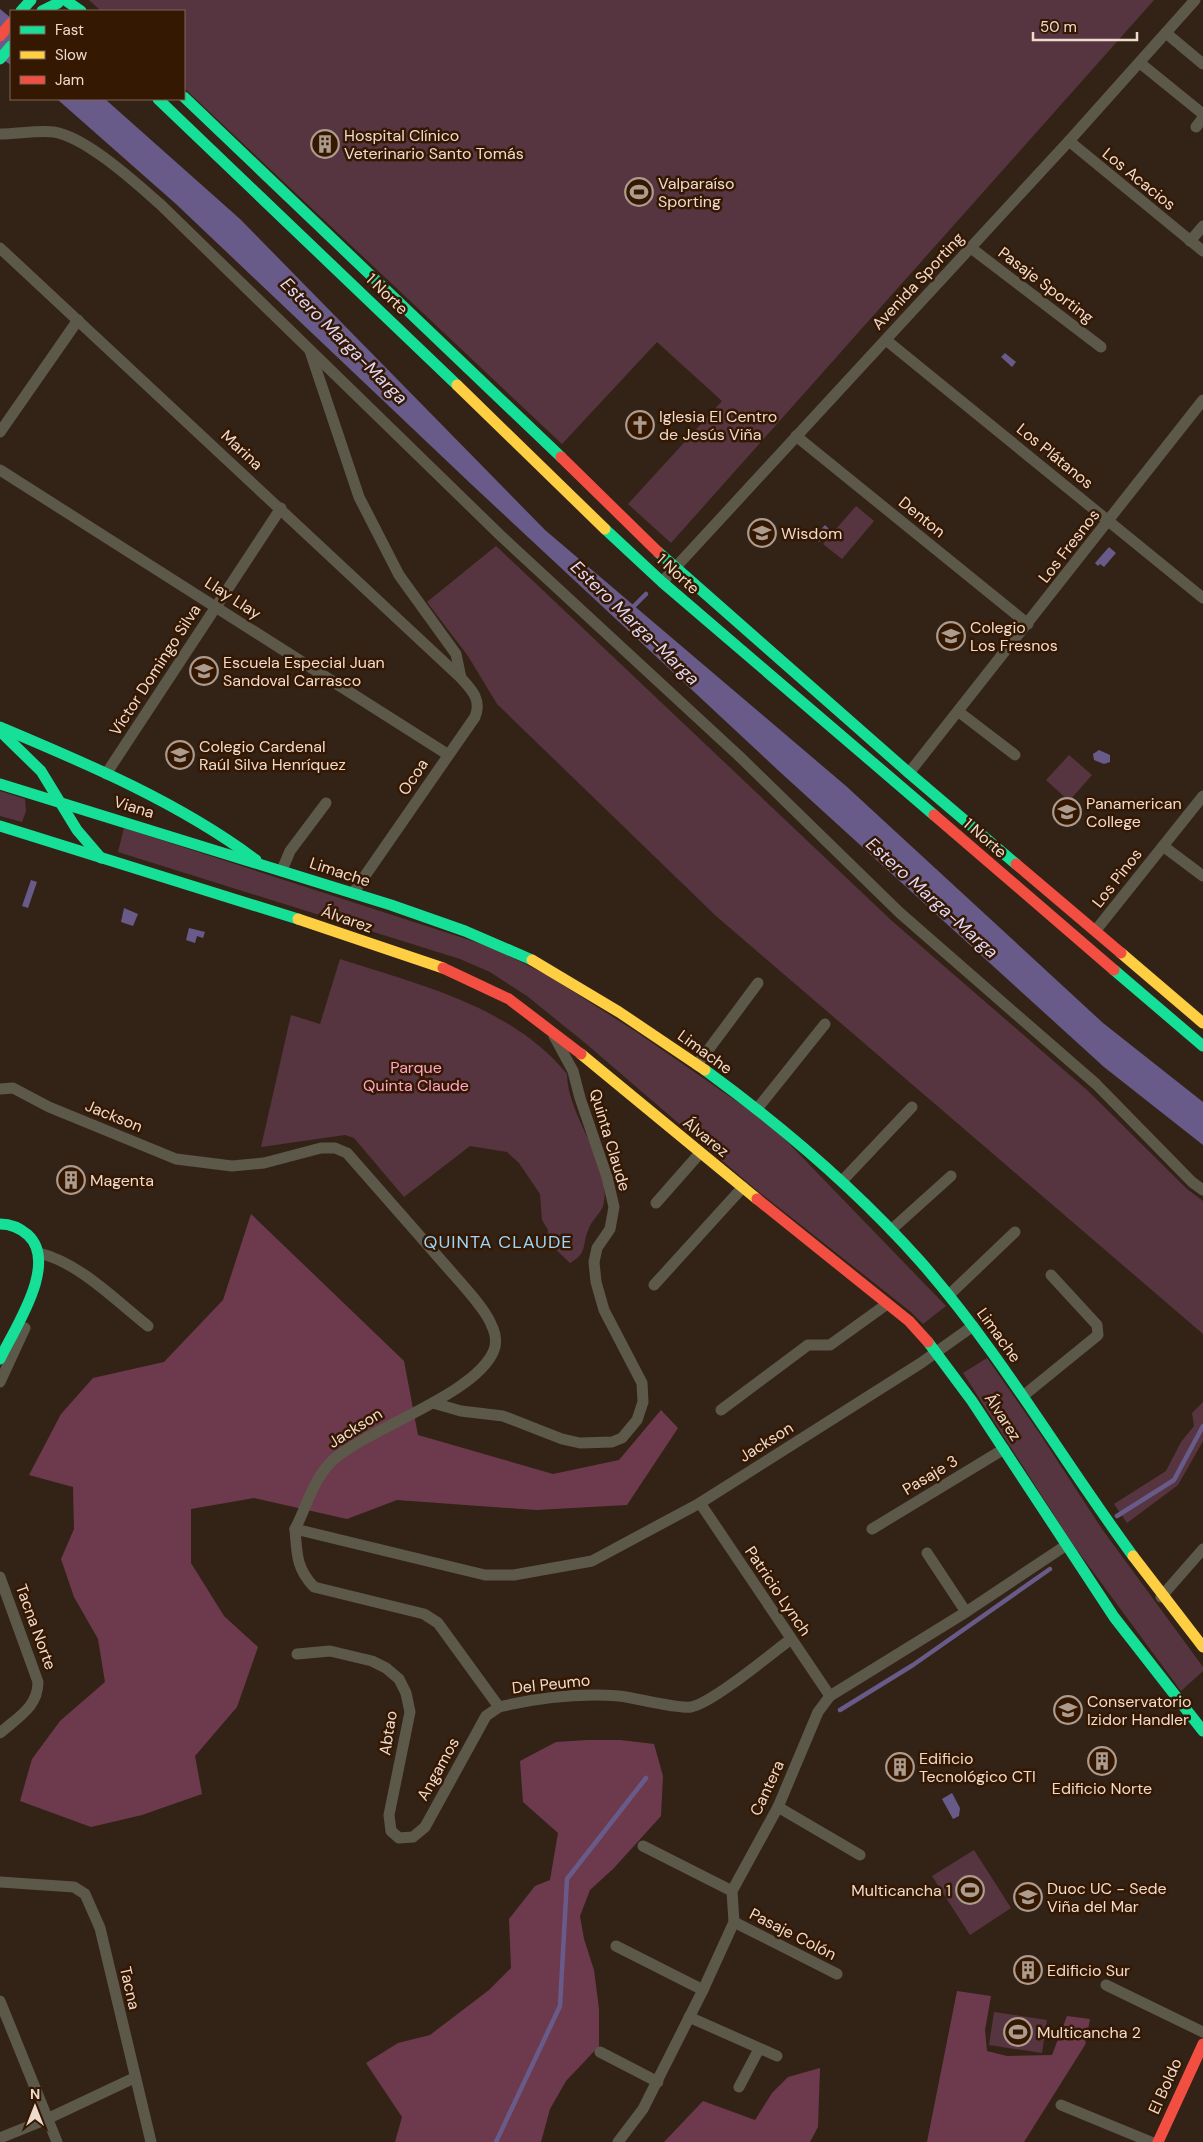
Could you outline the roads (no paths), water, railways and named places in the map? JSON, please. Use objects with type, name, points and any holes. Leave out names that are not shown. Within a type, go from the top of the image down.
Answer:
[{"type":"main road","points":[[79,0],[90,10]]},
{"type":"main road","points":[[45,10],[61,4],[78,10]]},
{"type":"main road","points":[[0,36],[10,24]]},
{"type":"main road","points":[[0,59],[10,47]]},
{"type":"main road","name":"1 Norte","points":[[185,98],[423,323],[676,568],[909,773],[1096,930],[1203,1023]]},
{"type":"main road","name":"1 Norte","points":[[159,100],[398,327],[573,499],[662,582],[1203,1046]]},
{"type":"main road","name":"Limache","points":[[0,727],[60,752],[191,817],[236,843],[259,863],[450,926],[556,972],[697,1065],[757,1109],[842,1181],[891,1230],[949,1295],[1023,1396],[1161,1597],[1203,1647]]},
{"type":"main road","points":[[0,731],[41,770],[59,802],[82,836],[101,858]]},
{"type":"main road","points":[[41,770],[50,758],[60,752]]},
{"type":"main road","name":"Viana","points":[[0,784],[259,863]]},
{"type":"main road","name":"Álvarez","points":[[0,826],[299,919],[442,967],[509,998],[909,1321],[938,1352],[972,1398],[1066,1546],[1140,1653],[1202,1729]]},
{"type":"main road","points":[[0,1224],[18,1228],[29,1236],[39,1253],[40,1266],[34,1285],[0,1359]]},
{"type":"main road","name":"El Boldo","points":[[1158,2142],[1203,2044]]},
{"type":"street","name":"Avenida Sporting","points":[[662,582],[1069,141],[1195,0]]},
{"type":"street","points":[[1166,33],[1203,64]]},
{"type":"street","points":[[1140,63],[1203,114]]},
{"type":"street","points":[[0,134],[54,132],[74,139],[124,172],[160,204],[212,257],[500,535],[739,756],[900,913],[1096,1084],[1192,1182],[1203,1190]]},
{"type":"street","name":"Los Acacios","points":[[1069,141],[1203,251]]},
{"type":"street","points":[[1190,241],[1203,226]]},
{"type":"street","name":"Marina","points":[[0,248],[281,508],[461,678]]},
{"type":"street","name":"Pasaje Sporting","points":[[971,248],[1101,347]]},
{"type":"street","points":[[0,432],[78,320]]},
{"type":"street","name":"Los Plátanos","points":[[886,340],[1203,598]]},
{"type":"street","points":[[309,349],[359,497],[399,575],[456,654],[461,678]]},
{"type":"street","name":"Los Fresnos","points":[[909,773],[1109,522],[1203,400]]},
{"type":"street","name":"Denton","points":[[796,436],[1028,624]]},
{"type":"street","name":"Llay Llay","points":[[0,470],[447,754]]},
{"type":"street","name":"Víctor Domingo Silva","points":[[106,774],[281,508]]},
{"type":"street","name":"Ocoa","points":[[353,893],[447,754],[470,725],[478,710],[476,696],[461,678]]},
{"type":"street","points":[[959,712],[1014,756]]},
{"type":"street","name":"Los Pinos","points":[[1096,930],[1203,796]]},
{"type":"street","points":[[282,870],[290,851],[326,803]]},
{"type":"street","name":"Los Pinos","points":[[1163,846],[1203,876]]},
{"type":"street","points":[[697,1065],[758,983]]},
{"type":"street","points":[[757,1109],[825,1024]]},
{"type":"street","name":"Quinta Claude","points":[[433,1403],[461,1412],[503,1416],[532,1425],[562,1439],[580,1443],[600,1444],[622,1438],[637,1420],[643,1402],[642,1383],[604,1310],[596,1282],[594,1262],[596,1248],[610,1229],[614,1207],[607,1177],[573,1072],[550,1030]]},
{"type":"street","name":"Jackson","points":[[0,1089],[13,1088],[49,1106],[176,1159],[232,1166],[264,1163],[321,1148],[335,1148],[347,1153],[459,1282],[491,1322],[495,1337],[494,1348],[488,1361],[474,1376],[433,1403],[385,1427],[333,1461],[309,1493],[295,1529],[485,1575],[514,1575],[592,1561],[700,1503],[938,1352],[973,1326]]},
{"type":"street","points":[[842,1181],[912,1107]]},
{"type":"street","points":[[656,1204],[700,1153]]},
{"type":"street","points":[[891,1230],[951,1176]]},
{"type":"street","points":[[654,1285],[742,1187]]},
{"type":"street","points":[[949,1295],[1015,1232]]},
{"type":"street","points":[[39,1253],[56,1257],[77,1270],[148,1326]]},
{"type":"street","points":[[1023,1396],[1098,1335],[1097,1325],[1050,1276]]},
{"type":"street","points":[[721,1410],[808,1344],[830,1344],[887,1304]]},
{"type":"street","points":[[0,1382],[25,1328]]},
{"type":"street","name":"Pasaje 3","points":[[872,1529],[1004,1449]]},
{"type":"street","name":"Patricio Lynch","points":[[700,1503],[830,1696]]},
{"type":"street","name":"Del Peumo","points":[[295,1529],[298,1560],[303,1575],[314,1587],[424,1614],[438,1623],[499,1707],[523,1701],[593,1695],[621,1696],[690,1707],[706,1701],[791,1639]]},
{"type":"street","name":"Cantera","points":[[732,1891],[778,1807],[818,1712],[830,1696],[966,1612],[1066,1546]]},
{"type":"street","points":[[1161,1597],[1203,1549]]},
{"type":"street","points":[[927,1553],[966,1612]]},
{"type":"street","name":"Tacna Norte","points":[[0,1577],[38,1682],[38,1694],[34,1703],[0,1733]]},
{"type":"street","name":"Abtao","points":[[296,1654],[330,1651],[372,1661],[386,1668],[399,1679],[406,1693],[410,1712],[390,1815],[391,1831],[399,1838]]},
{"type":"street","name":"Angamos","points":[[399,1838],[413,1837],[425,1827],[486,1716],[499,1707]]},
{"type":"street","points":[[778,1807],[860,1855]]},
{"type":"street","points":[[618,2142],[643,2109],[658,2082],[734,1922],[732,1891],[643,1846]]},
{"type":"street","name":"Tacna","points":[[0,1882],[74,1887],[85,1894],[100,1928],[134,2078],[151,2142]]},
{"type":"street","name":"Pasaje Colón","points":[[734,1922],[837,1974]]},
{"type":"street","points":[[616,1946],[703,1990]]},
{"type":"street","points":[[1106,1986],[1203,2032]]},
{"type":"street","points":[[0,2001],[57,2142]]},
{"type":"street","points":[[690,2017],[777,2056]]},
{"type":"street","points":[[739,2088],[760,2049]]},
{"type":"street","points":[[600,2052],[658,2082]]},
{"type":"street","points":[[0,2138],[47,2119],[134,2078]]},
{"type":"street","points":[[1061,2105],[1151,2142]]},
{"type":"water","points":[[0,9],[10,17],[10,64],[0,58]]},
{"type":"water","name":"Estero Marga-Marga","points":[[58,100],[106,100],[240,219],[545,530],[846,786],[1103,1023],[1203,1102],[1203,1145],[1104,1067],[780,772],[470,483],[176,204]]},
{"type":"water","points":[[1005,353],[1016,362],[1012,367],[1001,357]]},
{"type":"water","points":[[825,525],[830,530],[819,542],[814,537]]},
{"type":"water","points":[[1109,547],[1116,553],[1104,567],[1100,564],[1098,566],[1095,563]]},
{"type":"water","points":[[1099,750],[1110,755],[1110,762],[1104,764],[1094,760],[1093,754]]},
{"type":"water","points":[[31,880],[37,882],[28,908],[22,906]]},
{"type":"water","points":[[124,908],[138,914],[133,926],[121,922]]},
{"type":"water","points":[[189,928],[205,932],[203,938],[197,936],[195,943],[186,940]]},
{"type":"water","points":[[952,1793],[960,1808],[959,1816],[953,1819],[942,1799]]},
{"type":"waterway","name":"Estero Marga-Marga","points":[[631,609],[646,594]]},
{"type":"waterway","points":[[1117,1516],[1174,1480],[1203,1426]]},
{"type":"waterway","points":[[840,1710],[913,1665],[1050,1569]]},
{"type":"waterway","points":[[496,2142],[560,2006],[567,1879],[646,1778]]},
{"type":"place","name":"Hospital Clínico Veterinario Santo Tomás","points":[[325,144]]},
{"type":"place","name":"Valparaíso Sporting","points":[[639,192]]},
{"type":"place","name":"Iglesia El Centro de Jesús Viña","points":[[640,425]]},
{"type":"place","name":"Wisdom","points":[[762,533]]},
{"type":"place","name":"Colegio Los Fresnos","points":[[951,636]]},
{"type":"place","name":"Escuela Especial Juan Sandoval Carrasco","points":[[204,671]]},
{"type":"place","name":"Colegio Cardenal Raúl Silva Henríquez","points":[[180,755]]},
{"type":"place","name":"Panamerican College","points":[[1067,812]]},
{"type":"place","name":"Magenta","points":[[71,1180]]},
{"type":"place","name":"Conservatorio Izidor Handler","points":[[1068,1710]]},
{"type":"place","name":"Edificio Norte","points":[[1102,1761]]},
{"type":"place","name":"Edificio Tecnológico CTI","points":[[900,1767]]},
{"type":"place","name":"Multicancha 1","points":[[970,1890]]},
{"type":"place","name":"Duoc UC - Sede Viña del Mar","points":[[1028,1897]]},
{"type":"place","name":"Edificio Sur","points":[[1028,1970]]},
{"type":"place","name":"Multicancha 2","points":[[1018,2032]]},
{"type":"district","name":"QUINTA CLAUDE","points":[[498,1242]]},
{"type":"park label","name":"Parque Quinta Claude","points":[[416,1076]]}]
